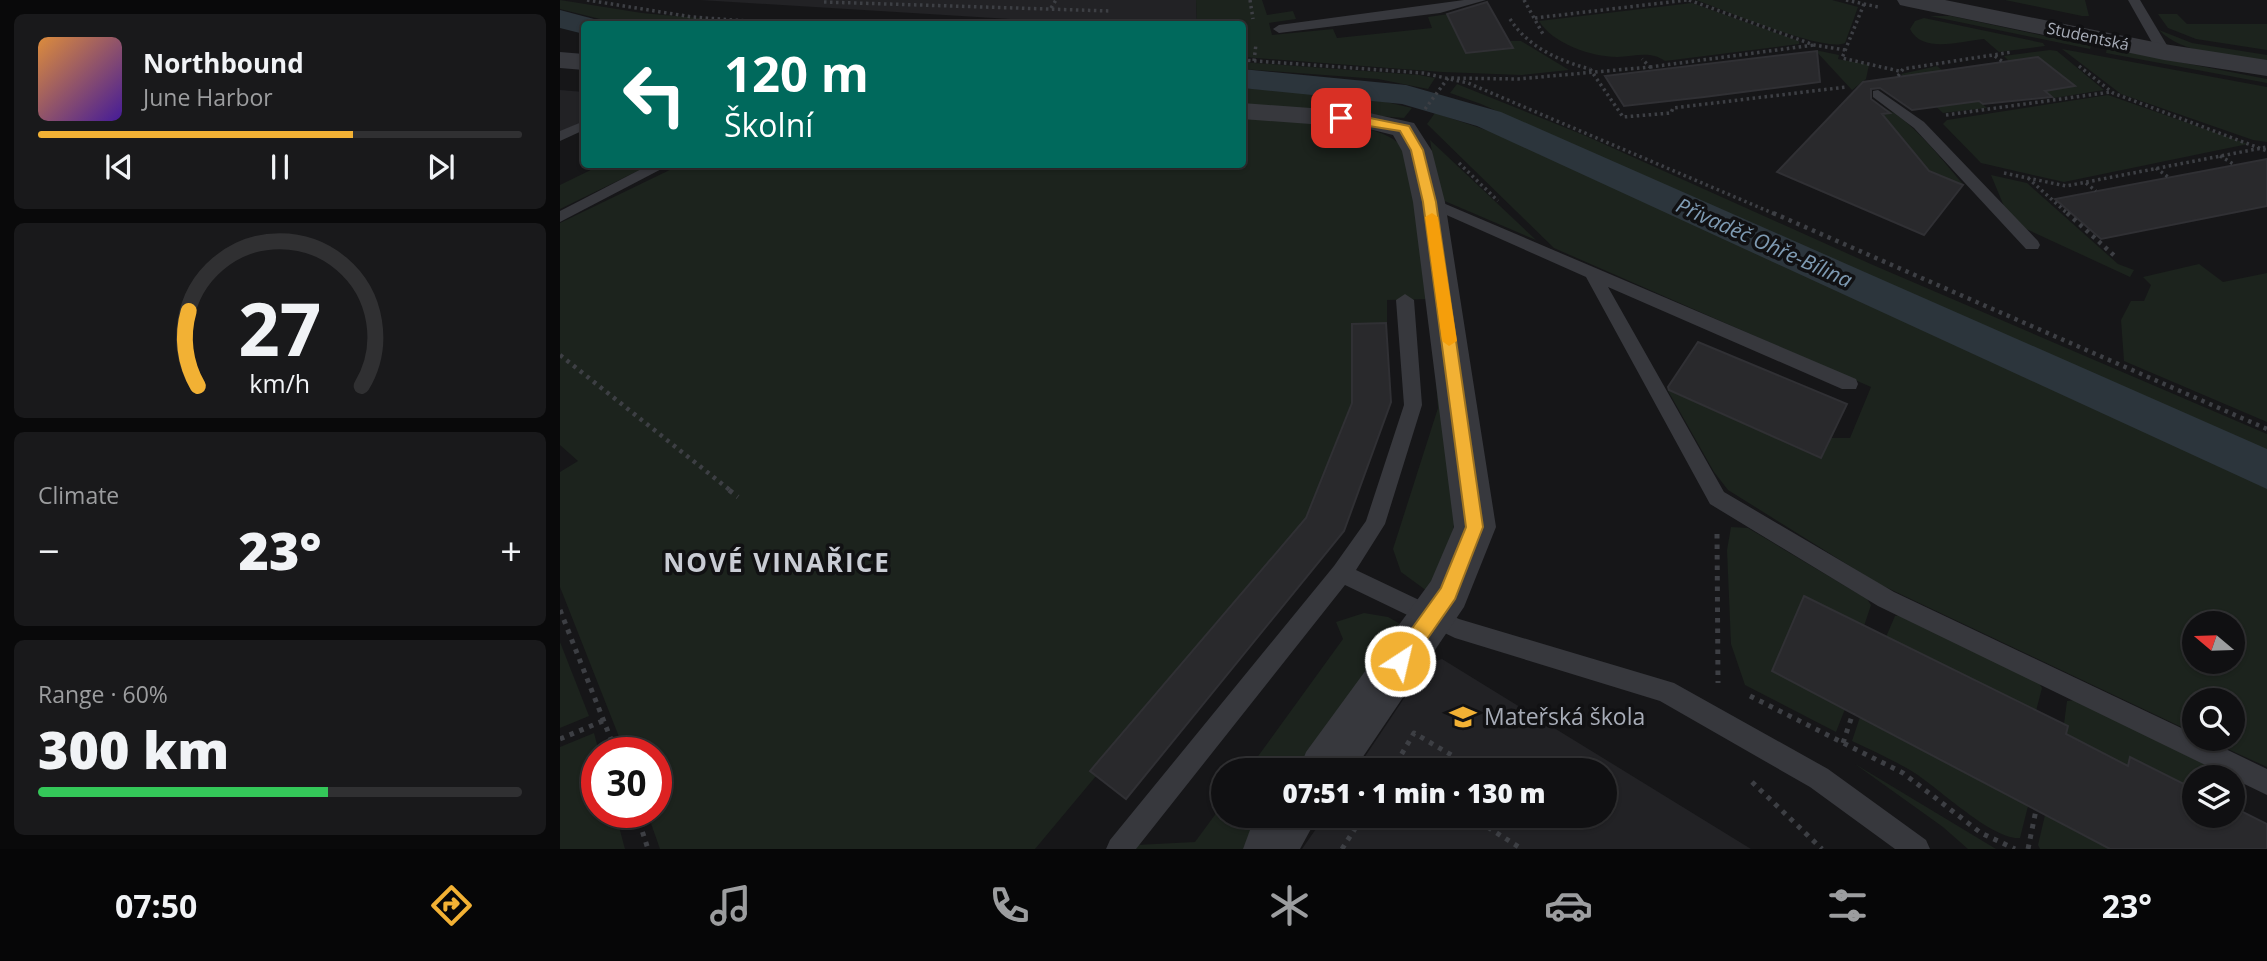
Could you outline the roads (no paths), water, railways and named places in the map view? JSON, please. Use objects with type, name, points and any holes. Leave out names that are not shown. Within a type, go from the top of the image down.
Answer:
[{"type":"street","name":"Studentská","points":[[1899,4],[2267,68]]},
{"type":"street","points":[[560,60],[581,62]]},
{"type":"street","points":[[1246,111],[1365,120],[1414,119],[1417,150],[1429,202],[1475,527],[1448,593],[1332,758]]},
{"type":"street","points":[[1269,849],[1284,828]]},
{"type":"lane","points":[[1279,29],[1440,9],[1480,0]]},
{"type":"lane","points":[[2134,0],[2164,52]]},
{"type":"lane","points":[[1878,94],[1919,125],[2032,245]]},
{"type":"lane","points":[[560,137],[581,126]]},
{"type":"lane","points":[[560,217],[656,168]]},
{"type":"lane","points":[[1429,202],[1849,384]]},
{"type":"lane","points":[[1592,273],[1717,498],[1886,599],[2267,782]]},
{"type":"lane","points":[[1119,849],[1342,573],[1375,524],[1413,405],[1405,300]]},
{"type":"lane","points":[[1342,573],[1455,628],[1666,691],[1819,778],[1917,849]]},
{"type":"waterway","name":"Přivaděč Ohře-Bílina","points":[[560,19],[581,24]]},
{"type":"waterway","name":"Přivaděč Ohře-Bílina","points":[[1246,78],[1406,95],[1489,119],[2267,470]]},
{"type":"place","name":"Mateřská škola","points":[[1463,717]]},
{"type":"district","name":"NOVÉ VINAŘICE","points":[[777,563]]}]
